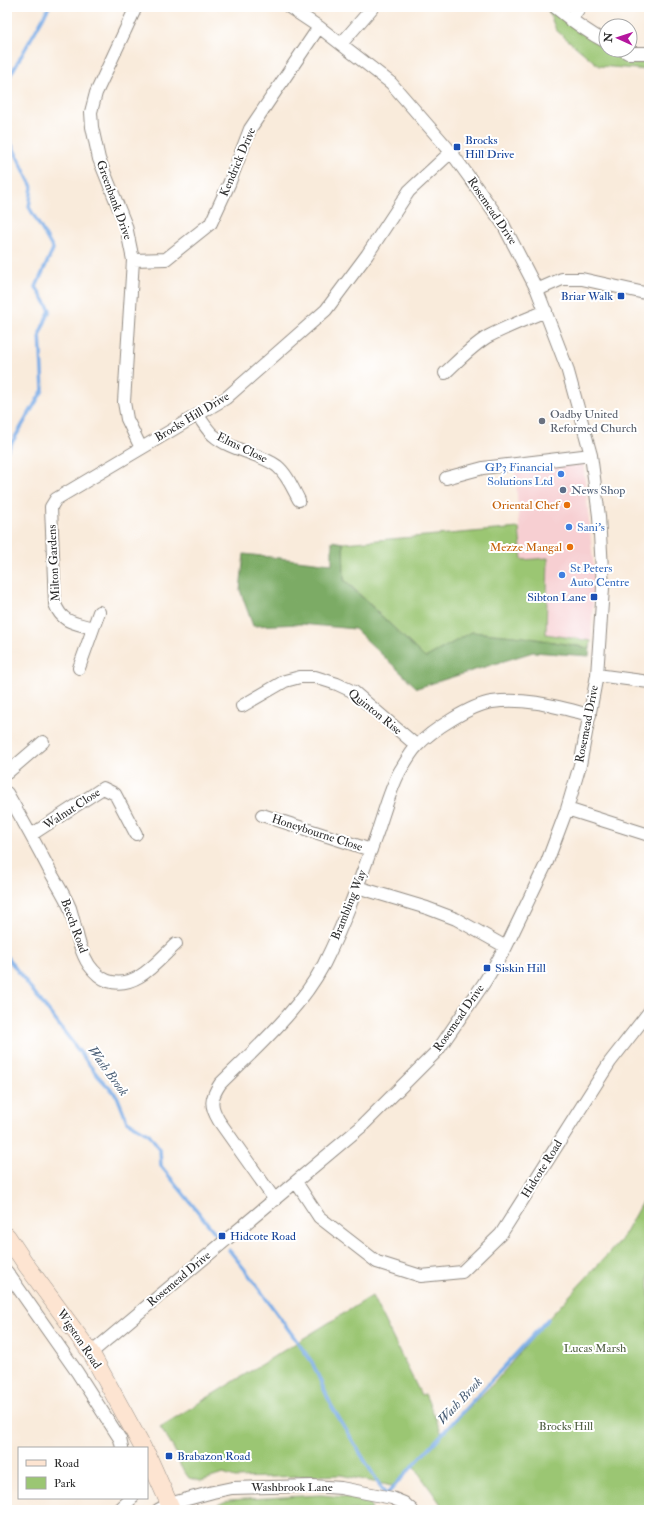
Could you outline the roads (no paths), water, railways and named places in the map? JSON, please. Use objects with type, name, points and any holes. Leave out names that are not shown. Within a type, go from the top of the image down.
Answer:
[{"type":"main road","name":"Wigston Road","points":[[7,1236],[27,1266],[91,1353],[141,1447]]},
{"type":"main road","name":"Wigston Road","points":[[148,1462],[166,1508]]},
{"type":"street","name":"Greenbank Drive","points":[[136,7],[96,94],[91,112],[98,159],[126,226],[133,260],[124,402],[127,420],[141,448]]},
{"type":"street","name":"Rosemead Drive","points":[[91,1353],[361,1127],[438,1050],[484,983],[506,947],[547,862],[567,809],[580,765],[597,676],[603,588],[599,516],[591,456],[567,368],[537,290],[503,224],[451,152],[391,83],[319,27],[289,7]]},
{"type":"street","points":[[341,44],[373,7]]},
{"type":"street","points":[[555,7],[570,20],[598,37]]},
{"type":"street","points":[[570,20],[580,7]]},
{"type":"street","name":"Kendrick Drive","points":[[133,260],[166,259],[211,223],[229,184],[250,129],[319,27]]},
{"type":"street","points":[[638,53],[649,53]]},
{"type":"street","name":"Brocks Hill Drive","points":[[56,499],[226,398],[326,310],[367,255],[409,191],[451,152]]},
{"type":"street","points":[[537,290],[562,279],[582,279],[649,294]]},
{"type":"street","points":[[445,373],[464,355],[486,338],[509,326],[546,311]]},
{"type":"street","name":"Elms Close","points":[[198,416],[213,435],[224,443],[265,459],[278,467],[288,479],[298,500]]},
{"type":"street","points":[[446,478],[483,468],[591,456]]},
{"type":"street","name":"Milton Gardens","points":[[56,499],[51,507],[54,604],[63,618],[71,622],[93,628]]},
{"type":"street","points":[[79,668],[99,612]]},
{"type":"street","points":[[597,676],[649,682]]},
{"type":"street","name":"Quinton Rise","points":[[242,706],[284,681],[300,677],[315,677],[337,684],[354,692],[417,746]]},
{"type":"street","name":"Brambling Way","points":[[275,1200],[219,1121],[214,1112],[212,1101],[214,1092],[220,1084],[283,1021],[308,992],[336,940],[400,771],[417,746],[441,726],[490,702],[509,701],[538,703],[590,715]]},
{"type":"street","points":[[7,773],[43,742]]},
{"type":"street","name":"Walnut Close","points":[[31,835],[103,788],[115,794],[136,834]]},
{"type":"street","name":"Beech Road","points":[[7,793],[69,907],[77,936],[89,965],[97,976],[108,981],[122,982],[132,979],[143,974],[176,944]]},
{"type":"street","points":[[567,809],[649,835]]},
{"type":"street","name":"Honeybourne Close","points":[[262,815],[371,850]]},
{"type":"street","points":[[357,887],[427,908],[456,919],[506,947]]},
{"type":"street","name":"Hidcote Road","points":[[296,1182],[319,1217],[377,1262],[421,1276],[462,1272],[501,1234],[610,1062],[649,1012]]},
{"type":"street","points":[[9,1275],[27,1266]]},
{"type":"street","name":"Wigston Road","points":[[9,1275],[77,1372],[120,1439],[122,1447]]},
{"type":"street","name":"Washbrook Lane","points":[[166,1508],[213,1492],[251,1487],[327,1486],[367,1492],[392,1498],[404,1503],[412,1510]]},
{"type":"street","points":[[119,1510],[131,1499]]},
{"type":"waterway","points":[[7,81],[49,7]]},
{"type":"waterway","points":[[7,135],[32,187],[29,207],[53,249],[36,287],[50,310],[40,333],[43,390],[7,451]]},
{"type":"waterway","name":"Wash Brook","points":[[7,957],[98,1076],[117,1096],[127,1121],[149,1134],[160,1149],[161,1166],[216,1234]]},
{"type":"waterway","points":[[229,1250],[312,1362],[331,1405],[385,1494]]},
{"type":"waterway","name":"Wash Brook","points":[[386,1495],[548,1319]]},
{"type":"place","name":"Brocks Hill Drive","points":[[457,147]]},
{"type":"place","name":"Briar Walk","points":[[621,296]]},
{"type":"place","name":"Oadby United Reformed Church","points":[[542,421]]},
{"type":"place","name":"GP3 Financial Solutions Ltd","points":[[561,474]]},
{"type":"place","name":"News Shop","points":[[563,490]]},
{"type":"place","name":"Oriental Chef","points":[[567,505]]},
{"type":"place","name":"Sani's","points":[[569,527]]},
{"type":"place","name":"Mezze Mangal","points":[[570,547]]},
{"type":"place","name":"St Peters Auto Centre","points":[[562,575]]},
{"type":"place","name":"Sibton Lane","points":[[594,597]]},
{"type":"place","name":"Siskin Hill","points":[[487,968]]},
{"type":"place","name":"Hidcote Road","points":[[222,1236]]},
{"type":"place","name":"Brabazon Road","points":[[169,1456]]},
{"type":"park label","name":"Lucas Marsh","points":[[595,1348]]},
{"type":"park label","name":"Brocks Hill","points":[[566,1426]]}]
